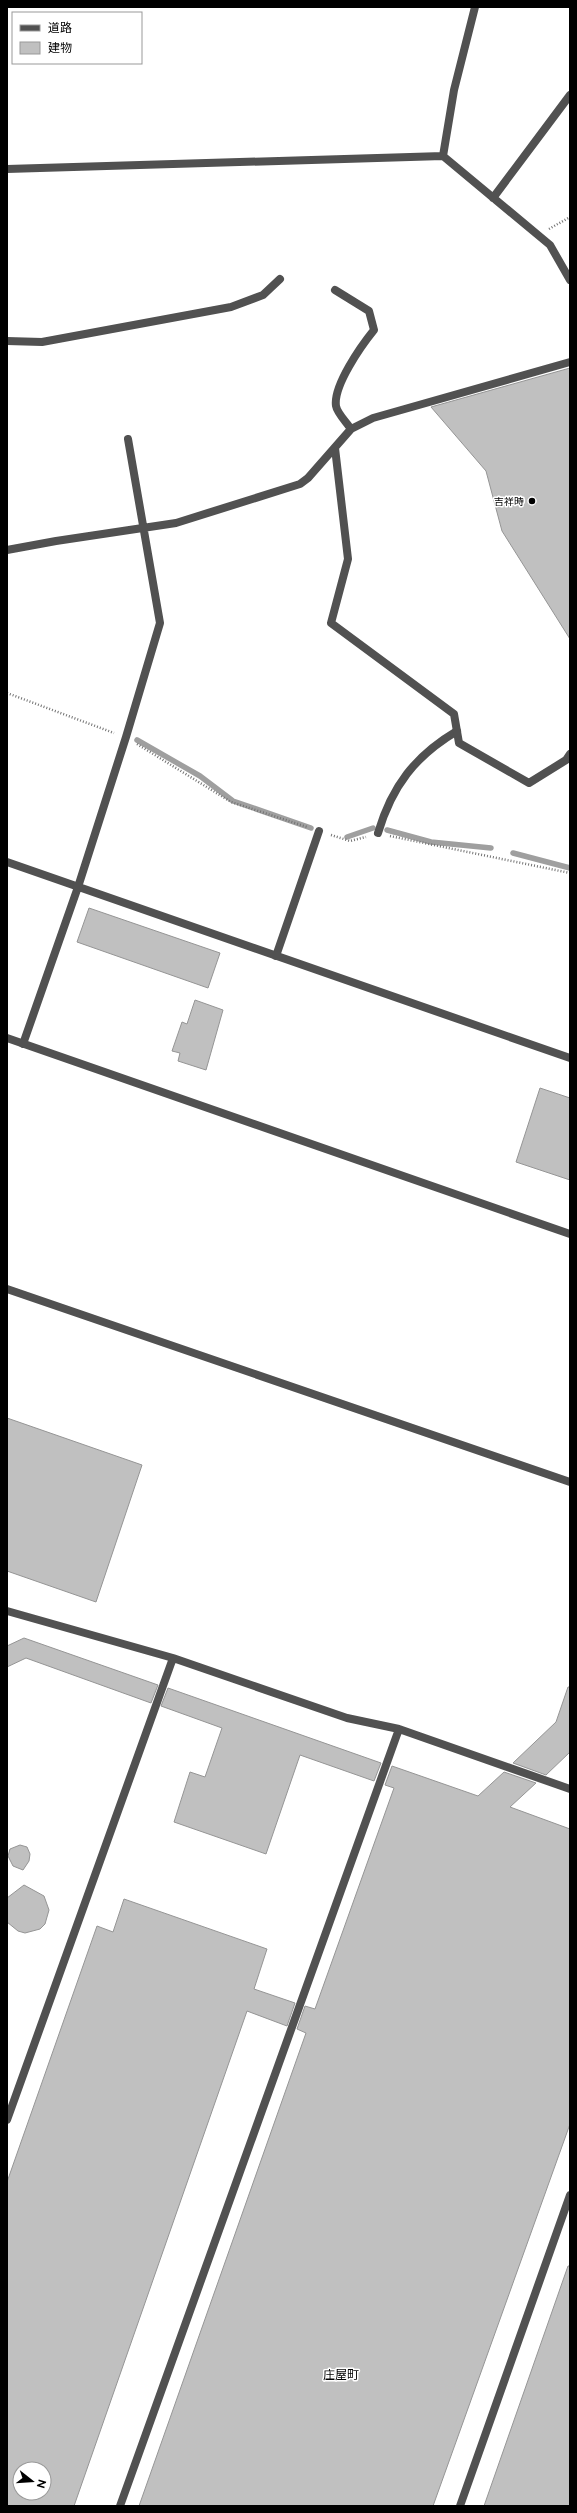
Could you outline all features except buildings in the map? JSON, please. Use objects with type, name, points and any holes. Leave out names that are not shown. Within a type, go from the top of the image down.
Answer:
[{"type":"street","points":[[443,156],[454,90],[475,7]]},
{"type":"street","points":[[493,198],[570,95]]},
{"type":"street","points":[[7,169],[443,156],[550,245],[570,280]]},
{"type":"street","points":[[7,341],[42,342],[231,307],[263,295],[280,279]]},
{"type":"street","points":[[335,290],[369,311],[374,330],[359,348],[336,394],[336,407],[351,429]]},
{"type":"street","points":[[7,550],[176,523],[300,484],[308,478],[351,429],[373,418],[570,362]]},
{"type":"street","points":[[23,1044],[78,887],[126,737],[160,623],[142,529],[128,439]]},
{"type":"street","points":[[335,448],[348,559],[331,623],[454,714],[459,743],[529,783],[566,760],[570,754]]},
{"type":"street","points":[[378,833],[383,816],[409,768],[436,744],[457,731]]},
{"type":"street","points":[[276,956],[319,831]]},
{"type":"street","points":[[7,862],[570,1058]]},
{"type":"street","points":[[7,1038],[570,1234]]},
{"type":"street","points":[[7,1289],[570,1482]]},
{"type":"street","points":[[7,1611],[173,1658],[347,1718],[399,1729],[570,1788]]},
{"type":"street","points":[[7,2120],[173,1658]]},
{"type":"street","points":[[120,2506],[399,1729]]},
{"type":"street","points":[[460,2506],[570,2195]]},
{"type":"path","points":[[538,235],[570,217]]},
{"type":"path","points":[[7,693],[126,737],[231,802],[350,841],[378,833],[570,874]]},
{"type":"waterway","points":[[137,740],[200,776],[233,801],[311,828]]},
{"type":"waterway","points":[[347,837],[373,828]]},
{"type":"waterway","points":[[387,830],[431,842],[491,848]]},
{"type":"waterway","points":[[513,853],[570,868]]},
{"type":"place","name":"吉祥時","points":[[532,501]]},
{"type":"district","name":"庄屋町","points":[[341,2375]]}]
